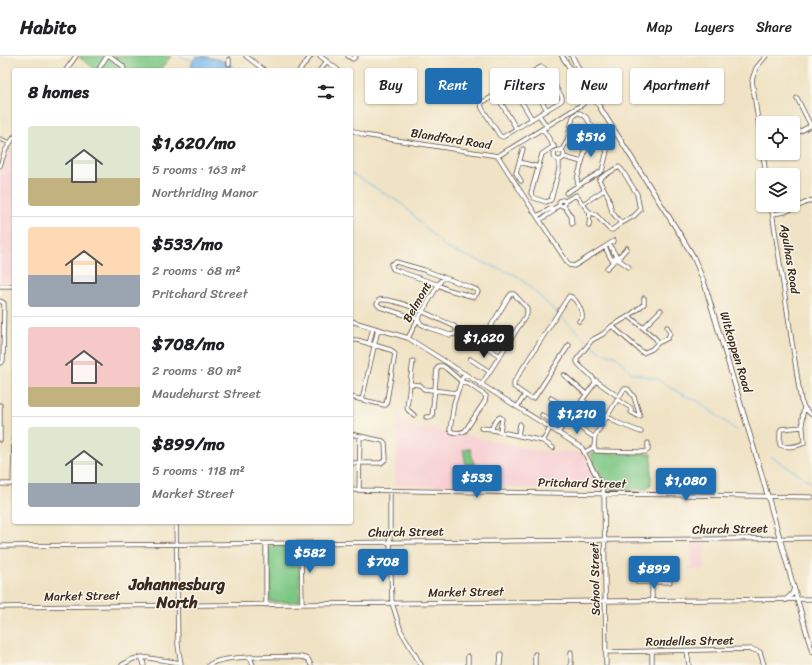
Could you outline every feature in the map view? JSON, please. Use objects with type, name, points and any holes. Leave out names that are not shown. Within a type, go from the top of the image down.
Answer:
[{"type":"main road","name":"Witkoppen Road","points":[[562,56],[570,68]]},
{"type":"main road","name":"Witkoppen Road","points":[[572,56],[578,68]]},
{"type":"main road","name":"Witkoppen Road","points":[[597,104],[681,236],[705,285],[812,650]]},
{"type":"main road","points":[[786,600],[792,594],[794,588]]},
{"type":"street","points":[[67,68],[76,56]]},
{"type":"street","points":[[100,66],[109,56],[123,66],[124,68]]},
{"type":"street","points":[[246,56],[261,68]]},
{"type":"street","points":[[302,68],[311,56]]},
{"type":"street","points":[[320,56],[336,68]]},
{"type":"street","points":[[348,56],[353,59],[356,56]]},
{"type":"street","points":[[758,116],[752,80],[756,68],[766,56]]},
{"type":"street","points":[[229,59],[229,64]]},
{"type":"street","points":[[322,68],[327,61]]},
{"type":"street","points":[[516,128],[497,96],[494,96],[481,103],[482,108],[501,137],[504,137],[516,128],[547,110],[562,99],[544,68],[540,67],[526,77],[547,110]]},
{"type":"street","points":[[797,98],[811,126],[800,132]]},
{"type":"street","points":[[523,104],[532,119]]},
{"type":"street","name":"Blandford Road","points":[[353,131],[364,135],[498,156],[583,104]]},
{"type":"street","points":[[564,157],[562,150],[567,140],[573,117],[577,114],[584,114],[594,128],[607,153],[602,171],[566,193]]},
{"type":"street","points":[[539,115],[557,151]]},
{"type":"street","points":[[578,186],[577,180],[590,134],[594,128]]},
{"type":"street","points":[[0,138],[10,143]]},
{"type":"street","points":[[0,163],[12,140]]},
{"type":"street","points":[[554,146],[542,154],[531,194],[536,199],[548,202],[551,200],[560,167],[559,160],[554,154],[557,151]]},
{"type":"street","points":[[521,181],[516,174],[523,149]]},
{"type":"street","points":[[557,151],[562,150]]},
{"type":"street","points":[[498,156],[569,265],[577,265],[614,241]]},
{"type":"street","points":[[559,160],[563,159],[564,157],[582,162]]},
{"type":"street","points":[[519,162],[539,167]]},
{"type":"street","points":[[540,220],[575,195],[590,212],[596,215],[610,230],[634,216],[640,211],[637,194],[619,167],[599,179],[608,196],[612,212],[620,221],[620,224]]},
{"type":"street","points":[[583,204],[604,190]]},
{"type":"street","points":[[773,214],[785,212],[812,200]]},
{"type":"street","points":[[563,204],[571,216],[572,224]]},
{"type":"street","points":[[537,216],[550,209],[556,208]]},
{"type":"street","points":[[589,226],[590,212]]},
{"type":"street","name":"Agulhas Road","points":[[773,214],[800,401],[804,408]]},
{"type":"street","points":[[609,244],[618,258],[629,267]]},
{"type":"street","points":[[605,247],[611,259],[618,258]]},
{"type":"street","points":[[607,268],[627,248]]},
{"type":"street","points":[[393,262],[401,262],[470,287],[478,292],[476,296],[473,297],[446,289],[439,284],[395,270],[391,268],[391,264],[393,262]]},
{"type":"street","name":"Belmont","points":[[408,338],[443,277]]},
{"type":"street","points":[[0,286],[12,286]]},
{"type":"street","points":[[481,385],[490,372],[527,314],[527,308],[514,294],[511,294],[508,298],[481,342],[483,345],[500,356]]},
{"type":"street","points":[[569,345],[534,398],[525,395],[514,387],[514,382],[555,316],[567,298],[571,296],[583,317],[579,321]]},
{"type":"street","points":[[594,447],[595,436],[616,397],[624,389],[626,388],[630,390],[634,397],[640,416],[631,412],[632,408],[616,397],[595,380],[577,362],[577,359],[590,343],[644,304],[644,298]]},
{"type":"street","points":[[379,300],[388,300],[422,312],[454,326],[456,332],[450,335],[429,328],[421,324],[418,319],[380,307],[378,302],[379,300]]},
{"type":"street","points":[[0,301],[4,303],[2,331],[3,361],[0,363]]},
{"type":"street","points":[[643,328],[661,310]]},
{"type":"street","points":[[629,316],[656,339],[658,343]]},
{"type":"street","points":[[353,322],[408,338],[582,448],[602,487],[604,494]]},
{"type":"street","points":[[612,326],[642,353],[652,349],[658,343],[668,338],[670,333],[668,329],[672,325]]},
{"type":"street","points":[[362,400],[373,328]]},
{"type":"street","points":[[371,344],[378,329]]},
{"type":"street","points":[[353,340],[392,350],[395,354],[386,404],[384,405],[353,398]]},
{"type":"street","points":[[470,359],[490,372]]},
{"type":"street","points":[[413,361],[407,408],[414,415]]},
{"type":"street","points":[[426,417],[432,416],[436,372],[439,366],[443,366],[462,382],[467,383],[485,394],[486,397],[466,430],[461,432],[453,432],[450,430],[457,394],[462,382],[464,373]]},
{"type":"street","points":[[564,375],[586,394]]},
{"type":"street","points":[[558,433],[575,414],[595,380]]},
{"type":"street","points":[[410,384],[418,385],[422,388],[457,394]]},
{"type":"street","points":[[517,407],[525,395]]},
{"type":"street","points":[[628,406],[634,397]]},
{"type":"street","points":[[551,398],[575,414]]},
{"type":"street","points":[[582,400],[618,423],[641,432]]},
{"type":"street","points":[[542,415],[554,423],[561,404]]},
{"type":"street","points":[[0,405],[0,440]]},
{"type":"street","points":[[803,427],[781,429],[780,446],[796,447],[804,444],[803,427],[802,412],[804,408],[812,415]]},
{"type":"street","points":[[492,429],[497,418],[500,417],[502,419],[500,431]]},
{"type":"street","points":[[570,421],[592,436]]},
{"type":"street","points":[[518,435],[520,424]]},
{"type":"street","points":[[481,428],[492,429],[543,441],[553,448]]},
{"type":"street","points":[[543,441],[550,428]]},
{"type":"street","points":[[353,434],[385,442],[386,459],[381,463],[353,463]]},
{"type":"street","points":[[359,490],[360,436]]},
{"type":"street","points":[[594,447],[597,451],[645,452],[648,450],[648,443]]},
{"type":"street","points":[[585,452],[594,447]]},
{"type":"street","points":[[0,484],[12,484]]},
{"type":"street","name":"Pritchard Street","points":[[353,490],[812,497]]},
{"type":"street","points":[[390,491],[392,603],[402,631],[421,665]]},
{"type":"street","name":"School Street","points":[[604,494],[606,665]]},
{"type":"street","points":[[122,665],[133,659],[142,657],[181,664],[178,645],[176,524]]},
{"type":"street","name":"Church Street","points":[[0,546],[812,538]]},
{"type":"street","points":[[266,544],[266,605]]},
{"type":"street","points":[[301,544],[302,604]]},
{"type":"street","points":[[637,582],[670,582]]},
{"type":"street","points":[[652,582],[652,601]]},
{"type":"street","name":"Market Street","points":[[0,607],[812,599]]},
{"type":"street","points":[[687,650],[689,665]]},
{"type":"street","name":"Rondelles Street","points":[[606,652],[757,650],[760,653],[764,665]]},
{"type":"street","points":[[652,651],[652,665]]},
{"type":"street","points":[[571,652],[571,665]]},
{"type":"street","points":[[500,665],[501,654]]},
{"type":"street","points":[[535,654],[535,665]]},
{"type":"street","points":[[468,656],[468,665]]},
{"type":"street","points":[[142,657],[144,665]]},
{"type":"street","points":[[250,657],[253,665]]},
{"type":"street","points":[[209,665],[221,660],[250,657],[303,657],[308,659],[310,665]]},
{"type":"shaded area","points":[[10,148],[12,150],[12,282],[0,282],[0,178]]},
{"type":"shaded area","points":[[398,416],[408,426],[472,436],[535,451],[582,452],[598,489],[395,486]]},
{"type":"shaded area","points":[[691,541],[693,544],[705,542],[705,570],[691,570]]},
{"type":"green space","points":[[171,56],[162,68],[93,68],[79,57]]},
{"type":"green space","points":[[470,448],[474,464],[466,465],[463,450]]},
{"type":"green space","points":[[591,454],[652,454],[651,485],[647,489],[610,489],[606,487]]},
{"type":"green space","points":[[478,464],[480,471],[464,475],[463,467]]},
{"type":"green space","points":[[268,546],[299,546],[300,602],[270,602]]},
{"type":"water","points":[[196,56],[223,61],[234,68],[192,68],[191,65]]},
{"type":"waterway","points":[[180,56],[194,61]]},
{"type":"waterway","points":[[353,174],[402,204],[446,248],[518,276],[588,342]]},
{"type":"waterway","points":[[591,344],[599,351],[615,356],[632,373],[657,379],[681,394],[698,401],[736,430]]},
{"type":"waterway","points":[[772,457],[812,483]]},
{"type":"district","name":"Johannesburg North","points":[[177,593]]}]
